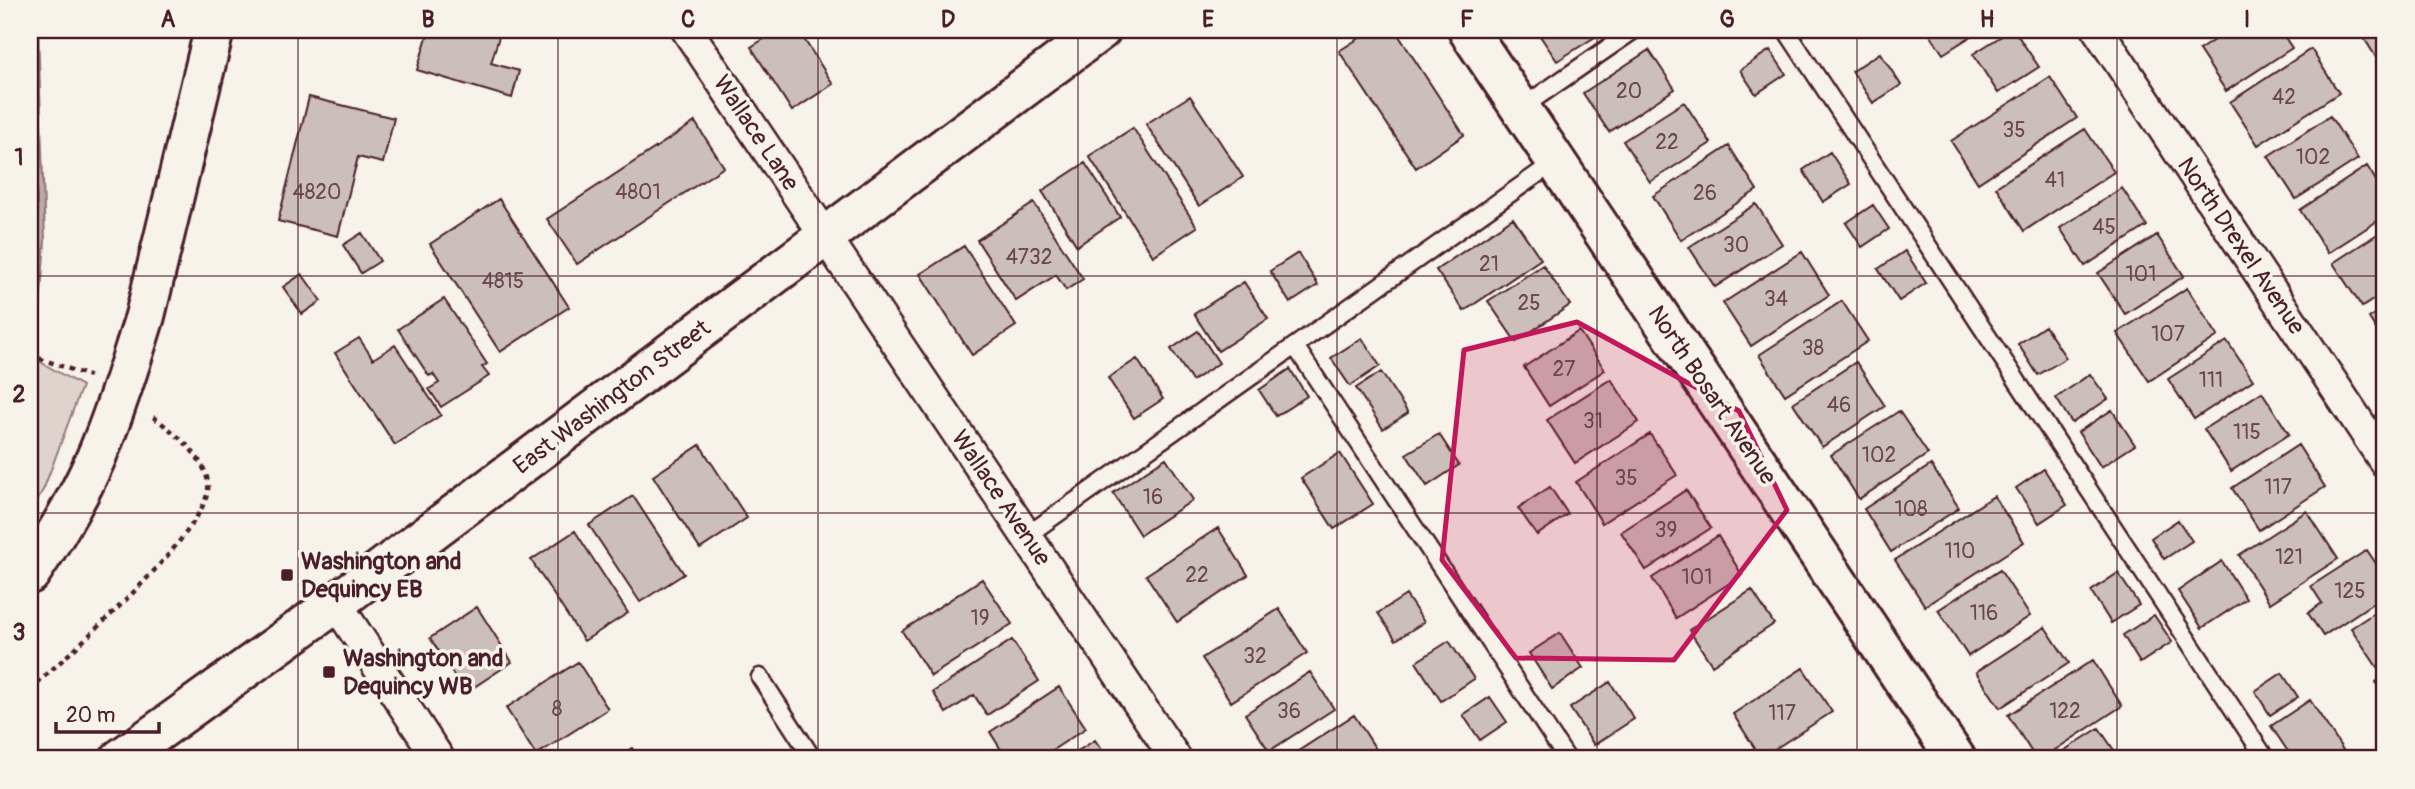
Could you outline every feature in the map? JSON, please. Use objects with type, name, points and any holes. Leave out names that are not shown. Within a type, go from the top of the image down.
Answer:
[{"type":"street","points":[[30,574],[90,471],[103,442],[103,386],[145,316],[214,30]]},
{"type":"street","name":"Wallace Lane","points":[[687,30],[826,237]]},
{"type":"street","name":"East Washington Street","points":[[120,759],[336,603],[1101,30]]},
{"type":"street","name":"North Bosart Avenue","points":[[1468,30],[1956,759]]},
{"type":"street","name":"North Drexel Avenue","points":[[2098,30],[2385,462]]},
{"type":"street","name":"Wallace Avenue","points":[[826,237],[1176,759]]},
{"type":"street","points":[[336,603],[439,759]]},
{"type":"lane","points":[[1520,108],[1634,30]]},
{"type":"lane","points":[[1786,30],[2266,759]]},
{"type":"lane","points":[[1026,536],[1556,162]]},
{"type":"lane","points":[[1295,346],[1567,759]]},
{"type":"lane","points":[[760,677],[813,759]]},
{"type":"path","points":[[30,355],[103,386],[152,416],[200,461],[209,484],[205,506],[186,535],[163,562],[30,690]]},
{"type":"highlighted area","points":[[1577,322],[1739,411],[1787,510],[1674,660],[1516,658],[1442,560],[1464,350]]},
{"type":"shaded area","points":[[30,356],[82,386],[44,488],[30,513]]},
{"type":"water","points":[[30,30],[38,30],[45,241],[39,319],[30,340]]},
{"type":"building","points":[[429,30],[501,30],[491,63],[519,71],[512,98],[417,70]]},
{"type":"building","points":[[778,30],[798,30],[833,84],[792,111],[751,47]]},
{"type":"building","points":[[1372,30],[1395,30],[1464,135],[1416,168],[1339,51]]},
{"type":"building","points":[[1536,30],[1606,30],[1557,61]]},
{"type":"building","points":[[1927,30],[1981,30],[1943,54]]},
{"type":"building","points":[[2014,30],[2039,67],[1998,93],[1973,54]]},
{"type":"building","points":[[2185,30],[2202,30],[2190,38]]},
{"type":"building","points":[[2229,30],[2280,30],[2292,48],[2226,91],[2199,50]]},
{"type":"building","points":[[2359,30],[2385,30],[2385,58],[2379,62]]},
{"type":"building","points":[[2311,49],[2339,93],[2258,145],[2230,102]]},
{"type":"building","points":[[1649,50],[1675,89],[1609,132],[1583,93]]},
{"type":"building","points":[[1770,50],[1786,74],[1756,94],[1740,70]]},
{"type":"building","points":[[1880,53],[1901,85],[1873,103],[1852,71]]},
{"type":"building","points":[[2050,77],[2077,118],[1978,183],[1951,141]]},
{"type":"building","points":[[1190,96],[1243,177],[1199,206],[1146,124]]},
{"type":"building","points":[[309,97],[394,118],[383,163],[358,157],[338,236],[278,221]]},
{"type":"building","points":[[1684,102],[1711,143],[1650,182],[1623,141]]},
{"type":"building","points":[[2330,116],[2358,159],[2296,199],[2268,156]]},
{"type":"building","points":[[695,122],[724,167],[577,264],[547,219]]},
{"type":"building","points":[[1133,128],[1197,227],[1153,256],[1089,156]]},
{"type":"building","points":[[2085,129],[2114,172],[2024,231],[1996,187]]},
{"type":"building","points":[[1729,146],[1757,190],[1681,240],[1653,196]]},
{"type":"building","points":[[1830,152],[1851,184],[1823,202],[1803,170]]},
{"type":"building","points":[[1085,163],[1120,217],[1077,246],[1042,191]]},
{"type":"building","points":[[2367,166],[2385,195],[2385,216],[2328,253],[2300,210]]},
{"type":"building","points":[[2122,188],[2147,226],[2085,266],[2060,228]]},
{"type":"building","points":[[499,199],[569,307],[500,352],[430,244]]},
{"type":"building","points":[[1034,203],[1083,279],[1066,290],[1056,275],[1016,301],[977,240]]},
{"type":"building","points":[[1756,204],[1782,244],[1715,287],[1689,247]]},
{"type":"building","points":[[1873,205],[1889,229],[1862,247],[1846,223]]},
{"type":"building","points":[[1513,218],[1541,259],[1464,311],[1436,270]]},
{"type":"building","points":[[2385,229],[2385,292],[2362,307],[2333,263]]},
{"type":"building","points":[[362,233],[380,261],[361,273],[343,245]]},
{"type":"building","points":[[2157,235],[2184,276],[2125,314],[2098,273]]},
{"type":"building","points":[[964,246],[1016,326],[972,355],[920,274]]},
{"type":"building","points":[[1905,251],[1926,283],[1899,301],[1878,269]]},
{"type":"building","points":[[1802,252],[1829,295],[1751,346],[1723,303]]},
{"type":"building","points":[[1298,253],[1318,285],[1290,303],[1270,271]]},
{"type":"building","points":[[1543,265],[1570,305],[1516,342],[1488,301]]},
{"type":"building","points":[[302,274],[321,301],[302,314],[283,287]]},
{"type":"building","points":[[1244,282],[1268,319],[1218,351],[1194,314]]},
{"type":"building","points":[[2187,288],[2218,336],[2149,381],[2117,333]]},
{"type":"building","points":[[444,299],[487,364],[482,367],[489,376],[441,407],[429,389],[439,383],[433,374],[429,376],[398,329]]},
{"type":"building","points":[[1842,301],[1868,341],[1785,395],[1759,355]]},
{"type":"building","points":[[2385,308],[2385,343],[2369,318]]},
{"type":"building","points":[[2045,326],[2066,358],[2038,375],[2018,344]]},
{"type":"building","points":[[1198,331],[1219,363],[1192,381],[1171,349]]},
{"type":"building","points":[[1579,331],[1605,370],[1549,406],[1524,367]]},
{"type":"building","points":[[359,338],[373,359],[395,345],[441,415],[395,445],[335,353]]},
{"type":"building","points":[[1362,338],[1380,366],[1350,386],[1331,358]]},
{"type":"building","points":[[2227,341],[2253,380],[2194,419],[2168,379]]},
{"type":"building","points":[[1137,359],[1163,399],[1134,418],[1108,378]]},
{"type":"building","points":[[1856,362],[1885,406],[1822,447],[1793,403]]},
{"type":"building","points":[[1290,369],[1307,396],[1276,416],[1259,390]]},
{"type":"building","points":[[1381,372],[1408,413],[1383,429],[1356,388]]},
{"type":"building","points":[[2090,374],[2108,399],[2072,423],[2056,398]]},
{"type":"building","points":[[1611,379],[1639,422],[1575,463],[1547,420]]},
{"type":"building","points":[[2262,392],[2289,434],[2231,471],[2204,429]]},
{"type":"building","points":[[2112,410],[2135,445],[2101,467],[2078,432]]},
{"type":"building","points":[[1899,411],[1928,454],[1859,499],[1831,455]]},
{"type":"building","points":[[1439,434],[1459,465],[1427,486],[1406,454]]},
{"type":"building","points":[[1650,434],[1677,475],[1602,523],[1576,482]]},
{"type":"building","points":[[700,445],[747,518],[700,549],[653,476]]},
{"type":"building","points":[[2298,445],[2325,487],[2259,530],[2232,488]]},
{"type":"building","points":[[1340,453],[1373,504],[1334,529],[1301,478]]},
{"type":"building","points":[[1166,458],[1193,500],[1140,535],[1113,493]]},
{"type":"building","points":[[1931,465],[1959,508],[1891,552],[1864,509]]},
{"type":"building","points":[[2044,469],[2067,505],[2039,523],[2016,488]]},
{"type":"building","points":[[1550,487],[1568,514],[1537,535],[1518,508]]},
{"type":"building","points":[[1686,490],[1711,528],[1646,570],[1621,532]]},
{"type":"building","points":[[633,496],[684,574],[640,602],[589,525]]},
{"type":"building","points":[[1994,496],[2024,542],[1925,606],[1895,560]]},
{"type":"building","points":[[2307,511],[2338,559],[2270,603],[2239,555]]},
{"type":"building","points":[[2178,520],[2192,541],[2164,559],[2151,538]]},
{"type":"building","points":[[1218,528],[1248,575],[1177,622],[1146,575]]},
{"type":"building","points":[[575,531],[628,613],[584,641],[531,560]]},
{"type":"building","points":[[1718,536],[1742,575],[1676,618],[1652,578]]},
{"type":"building","points":[[2367,550],[2385,577],[2385,595],[2323,636],[2308,613],[2322,603],[2311,586]]},
{"type":"building","points":[[2222,561],[2246,599],[2202,628],[2178,591]]},
{"type":"building","points":[[2000,570],[2030,616],[1968,656],[1938,610]]},
{"type":"building","points":[[2118,573],[2139,605],[2111,623],[2091,591]]},
{"type":"building","points":[[982,579],[1012,624],[931,676],[902,631]]},
{"type":"building","points":[[1752,590],[1774,624],[1712,665],[1689,630]]},
{"type":"building","points":[[1406,595],[1424,622],[1396,640],[1378,613]]},
{"type":"building","points":[[2385,606],[2385,661],[2377,667],[2351,628]]},
{"type":"building","points":[[477,607],[512,662],[465,693],[430,638]]},
{"type":"building","points":[[1279,609],[1307,653],[1231,702],[1202,658]]},
{"type":"building","points":[[2154,615],[2172,642],[2140,663],[2123,635]]},
{"type":"building","points":[[2045,627],[2069,663],[2000,708],[1976,672]]},
{"type":"building","points":[[1560,633],[1583,668],[1552,689],[1529,653]]},
{"type":"building","points":[[1012,640],[1039,681],[987,715],[974,695],[946,713],[933,692]]},
{"type":"building","points":[[1449,641],[1474,679],[1441,701],[1416,662]]},
{"type":"building","points":[[2093,660],[2122,706],[2041,759],[2036,759],[2008,715]]},
{"type":"building","points":[[578,662],[608,709],[536,755],[506,708]]},
{"type":"building","points":[[1803,668],[1832,712],[1761,758],[1733,714]]},
{"type":"building","points":[[1310,672],[1334,709],[1269,751],[1245,714]]},
{"type":"building","points":[[2282,673],[2298,697],[2270,715],[2255,691]]},
{"type":"building","points":[[2385,676],[2385,696],[2376,682]]},
{"type":"building","points":[[1610,682],[1634,719],[1594,745],[1570,708]]},
{"type":"building","points":[[1059,687],[1086,728],[1039,759],[1007,759],[990,732]]},
{"type":"building","points":[[1490,697],[1507,722],[1480,740],[1463,715]]},
{"type":"building","points":[[2310,700],[2349,759],[2293,759],[2271,726]]},
{"type":"building","points":[[1354,715],[1379,754],[1371,759],[1286,759]]},
{"type":"building","points":[[2099,728],[2120,759],[2051,759]]},
{"type":"building","points":[[1095,740],[1108,759],[1065,759]]},
{"type":"building","points":[[632,748],[639,759],[616,759]]},
{"type":"building","points":[[781,752],[785,759],[770,759]]},
{"type":"building","points":[[1851,752],[1856,759],[1840,759]]},
{"type":"place","name":"Washington and Dequincy EB","points":[[287,575]]},
{"type":"place","name":"Washington and Dequincy WB","points":[[329,672]]}]
